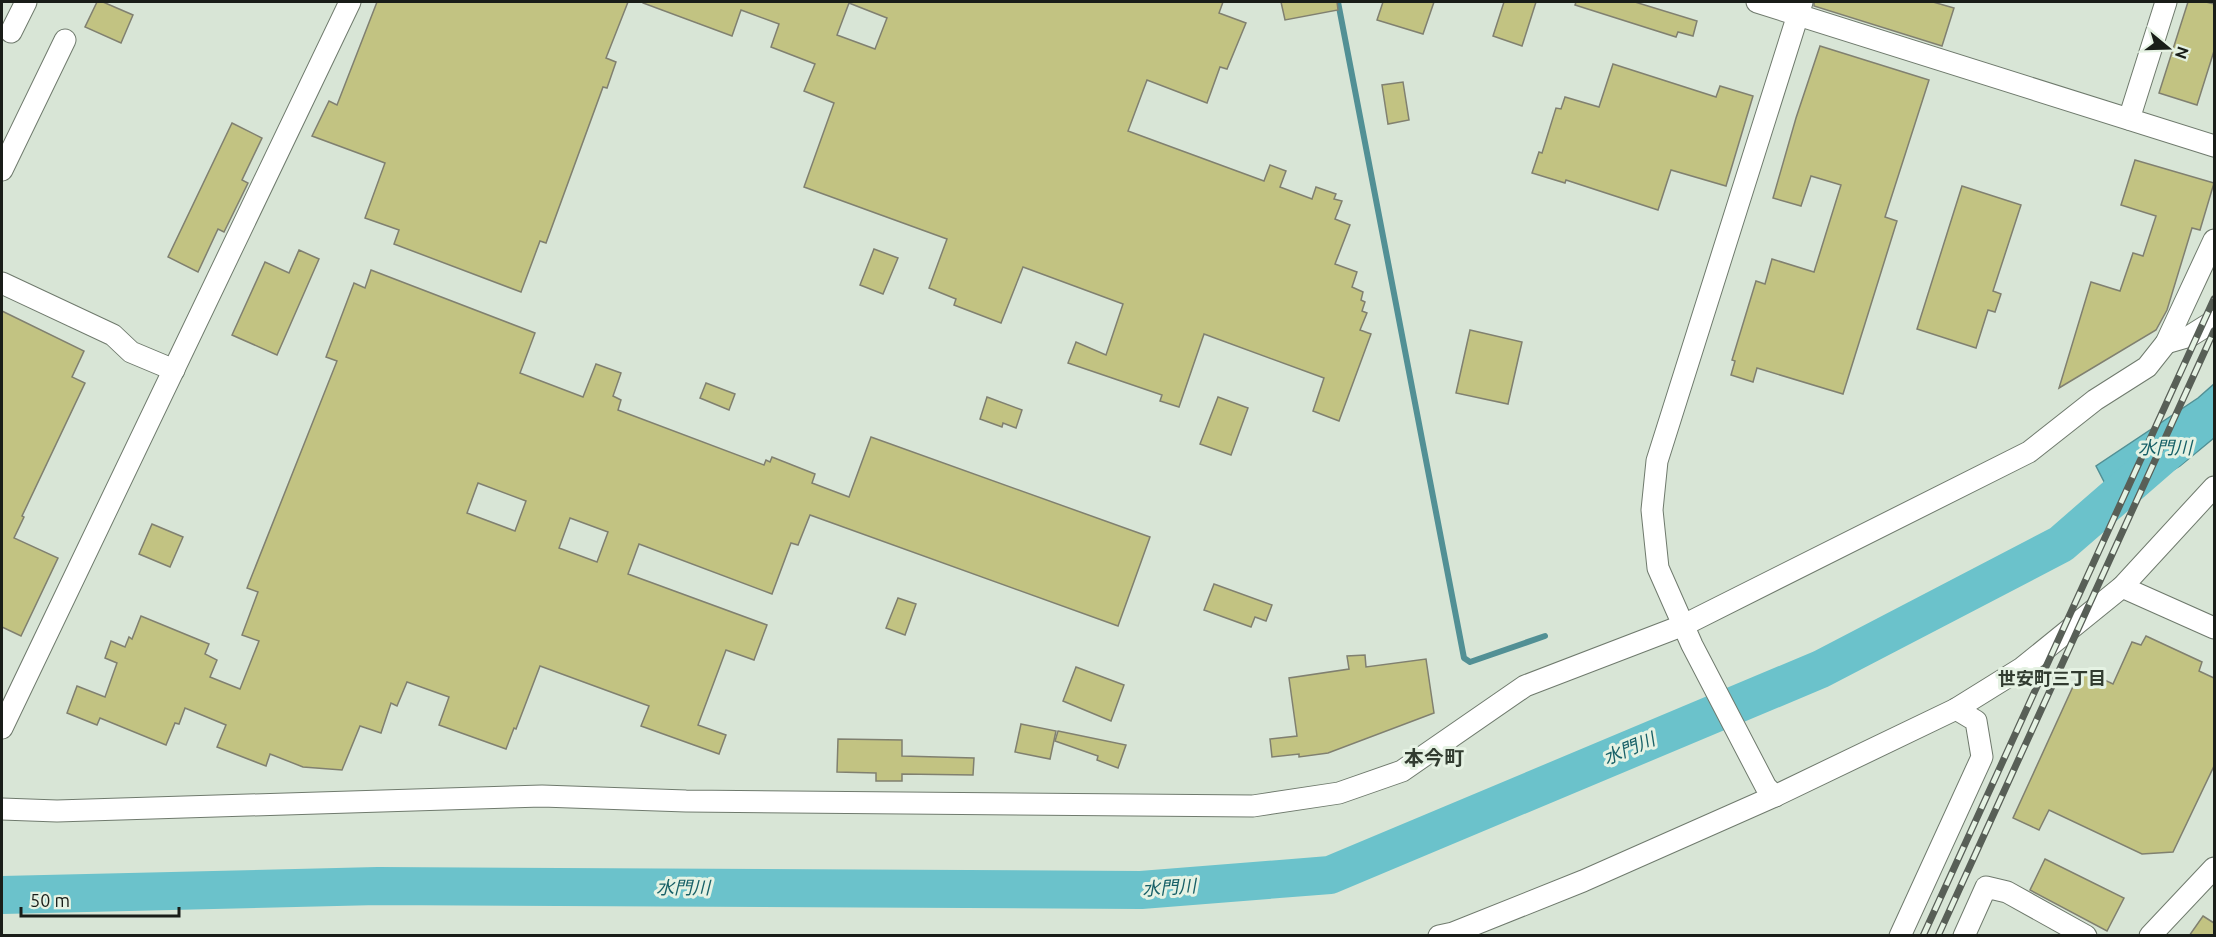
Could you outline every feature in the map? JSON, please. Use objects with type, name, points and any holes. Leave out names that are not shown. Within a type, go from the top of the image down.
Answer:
[{"type":"street","points":[[11,32],[26,2]]},
{"type":"street","points":[[2,728],[350,2]]},
{"type":"street","points":[[1757,2],[1800,8],[2214,146]]},
{"type":"street","points":[[2129,119],[2166,2]]},
{"type":"street","points":[[1771,791],[1688,635],[1658,568],[1652,510],[1658,461],[1800,8]]},
{"type":"street","points":[[2,170],[65,40]]},
{"type":"street","points":[[2,809],[57,811],[542,796],[686,801],[1253,806],[1339,793],[1402,771],[1525,686],[1688,635],[2029,452],[2095,400],[2147,367],[2166,343],[2214,240]]},
{"type":"street","points":[[2,283],[113,334],[131,352],[174,370]]},
{"type":"street","points":[[2166,343],[2190,336],[2214,321]]},
{"type":"street","points":[[1438,936],[1453,933],[1584,880],[1771,791],[1956,709],[2022,668],[2122,587],[2214,487]]},
{"type":"street","points":[[2122,587],[2214,628]]},
{"type":"street","points":[[1900,936],[1982,757],[1976,721],[1956,709]]},
{"type":"street","points":[[2150,936],[2214,868]]},
{"type":"street","points":[[1964,936],[1986,887],[2007,892],[2086,936]]},
{"type":"water","name":"水門川","points":[[2214,384],[2214,438],[2180,466],[2116,505],[2096,466],[2198,398]]},
{"type":"building","points":[[97,2],[103,2],[133,15],[121,43],[85,27]]},
{"type":"building","points":[[377,2],[628,2],[606,58],[616,62],[607,88],[603,87],[546,243],[540,241],[521,292],[394,244],[399,230],[365,218],[385,163],[312,136],[329,101],[337,105]]},
{"type":"building","points":[[1223,2],[1219,13],[1246,23],[1227,69],[1220,67],[1207,103],[1147,80],[1128,131],[1264,181],[1270,165],[1286,171],[1280,187],[1312,199],[1316,187],[1336,194],[1334,199],[1342,201],[1335,219],[1350,225],[1335,264],[1357,272],[1352,287],[1363,292],[1361,300],[1365,302],[1362,311],[1367,313],[1360,330],[1371,334],[1339,421],[1313,411],[1324,378],[1204,334],[1179,407],[1160,401],[1162,395],[1068,363],[1076,342],[1106,355],[1123,304],[1023,267],[1001,323],[954,305],[956,299],[929,288],[947,239],[804,187],[834,103],[804,91],[815,64],[771,47],[779,24],[741,10],[732,36],[643,3]],"holes":[[[849,3],[887,18],[875,49],[837,35]]]},
{"type":"building","points":[[1281,2],[1337,2],[1338,10],[1285,20]]},
{"type":"building","points":[[1383,2],[1434,2],[1423,34],[1377,20]]},
{"type":"building","points":[[1504,2],[1536,2],[1522,46],[1493,36]]},
{"type":"building","points":[[1576,2],[1635,2],[1697,21],[1693,36],[1678,32],[1676,37],[1575,5]]},
{"type":"building","points":[[1814,2],[1933,2],[1954,8],[1942,46],[1814,6]]},
{"type":"building","points":[[2188,2],[2214,4],[2214,51],[2197,105],[2159,93]]},
{"type":"building","points":[[1820,46],[1929,80],[1885,217],[1897,221],[1843,394],[1757,368],[1753,382],[1731,375],[1735,361],[1732,360],[1756,281],[1765,284],[1772,259],[1814,272],[1841,185],[1811,176],[1801,206],[1773,198]]},
{"type":"building","points":[[1613,64],[1716,97],[1720,86],[1753,96],[1726,186],[1671,170],[1658,210],[1566,180],[1565,183],[1532,173],[1539,152],[1542,153],[1556,108],[1561,109],[1565,97],[1599,107]]},
{"type":"building","points":[[1403,82],[1409,120],[1388,124],[1382,85]]},
{"type":"building","points":[[232,123],[262,138],[242,180],[248,183],[224,232],[218,229],[198,272],[168,257]]},
{"type":"building","points":[[2135,160],[2214,183],[2200,230],[2192,228],[2167,310],[2156,330],[2059,388],[2091,282],[2120,291],[2133,253],[2143,256],[2156,216],[2121,205]]},
{"type":"building","points":[[1962,186],[2021,205],[1993,291],[2001,294],[1995,312],[1988,310],[1976,348],[1917,329]]},
{"type":"building","points":[[874,249],[898,258],[883,294],[860,285]]},
{"type":"building","points":[[299,250],[319,259],[277,355],[232,335],[265,262],[289,273]]},
{"type":"building","points":[[371,270],[535,333],[520,373],[583,397],[596,364],[621,373],[613,396],[621,400],[618,410],[764,465],[766,460],[770,462],[772,457],[815,474],[812,483],[849,497],[871,437],[1150,537],[1118,626],[810,515],[798,545],[791,543],[772,594],[639,544],[628,574],[767,625],[754,660],[726,650],[698,725],[726,735],[719,754],[641,726],[649,706],[540,666],[506,749],[439,725],[449,697],[407,682],[397,706],[391,703],[381,733],[360,726],[342,770],[303,767],[270,754],[266,766],[217,747],[226,725],[185,708],[179,724],[175,723],[166,745],[100,718],[97,725],[67,713],[77,686],[105,697],[117,663],[105,658],[111,641],[125,647],[129,637],[132,639],[141,616],[209,644],[205,654],[217,660],[210,677],[240,689],[259,641],[242,635],[258,592],[247,588],[337,361],[326,357],[354,283],[365,288]],"holes":[[[478,483],[526,501],[515,531],[467,513]],[[570,518],[608,532],[597,562],[559,548]]]},
{"type":"building","points":[[2,311],[84,351],[72,377],[85,383],[22,516],[24,517],[14,538],[58,558],[21,636],[2,627]]},
{"type":"building","points":[[1470,330],[1522,342],[1508,404],[1456,393]]},
{"type":"building","points":[[706,383],[735,394],[729,410],[700,398]]},
{"type":"building","points":[[987,397],[1022,410],[1016,428],[1003,423],[1002,427],[980,419]]},
{"type":"building","points":[[1218,397],[1248,408],[1231,455],[1200,444]]},
{"type":"building","points":[[152,524],[183,537],[170,567],[139,554]]},
{"type":"building","points":[[1214,584],[1272,605],[1266,621],[1255,617],[1251,627],[1204,610]]},
{"type":"building","points":[[898,598],[916,604],[905,635],[886,628]]},
{"type":"building","points":[[2146,636],[2202,662],[2199,671],[2214,678],[2214,766],[2173,852],[2142,854],[2049,810],[2039,830],[2013,818],[2081,669],[2113,684],[2132,642],[2141,645]]},
{"type":"building","points":[[1365,655],[1366,667],[1426,659],[1434,713],[1328,753],[1299,757],[1299,754],[1272,757],[1270,739],[1297,736],[1289,678],[1349,669],[1347,656]]},
{"type":"building","points":[[1076,667],[1124,685],[1111,721],[1063,701]]},
{"type":"building","points":[[1021,724],[1056,731],[1050,759],[1015,752]]},
{"type":"building","points":[[1058,731],[1126,745],[1118,768],[1097,760],[1098,756],[1055,741]]},
{"type":"building","points":[[838,739],[902,740],[902,756],[974,758],[973,775],[902,774],[902,781],[876,781],[876,773],[837,772]]},
{"type":"building","points":[[2045,859],[2124,898],[2107,931],[2030,890]]},
{"type":"building","points":[[2203,916],[2214,923],[2214,936],[2189,936]]},
{"type":"waterway","points":[[1338,2],[1464,658],[1470,662],[1545,636]]},
{"type":"waterway","name":"水門川","points":[[2,895],[378,886],[1141,890],[1330,875],[1821,669],[2061,544],[2214,411]]},
{"type":"railway","points":[[1923,936],[2214,299]]},
{"type":"railway","points":[[1938,936],[2214,331]]},
{"type":"district","name":"世安町三丁目","points":[[2052,679]]},
{"type":"district","name":"本今町","points":[[1434,758]]}]
